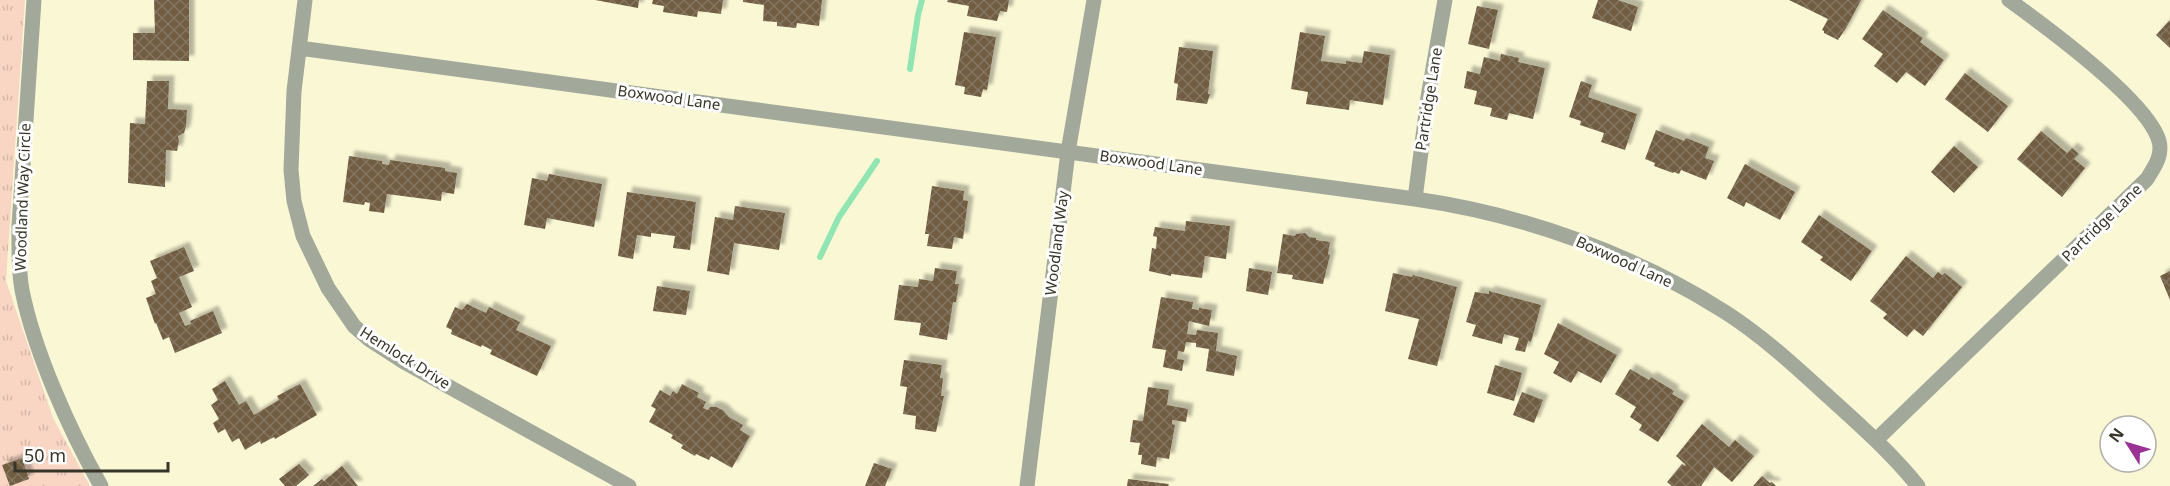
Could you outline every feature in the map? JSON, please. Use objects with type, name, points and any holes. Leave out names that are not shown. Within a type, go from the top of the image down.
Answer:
[{"type":"street","name":"Woodland Way Circle","points":[[34,0],[18,261],[22,289],[39,348],[56,391],[101,486]]},
{"type":"street","name":"Hemlock Drive","points":[[305,0],[294,91],[291,170],[294,201],[303,236],[323,277],[354,326],[370,340],[404,362],[629,486]]},
{"type":"street","name":"Woodland Way","points":[[1027,486],[1068,152],[1094,0]]},
{"type":"street","name":"Partridge Lane","points":[[1415,199],[1428,97],[1445,0]]},
{"type":"street","name":"Partridge Lane","points":[[1876,440],[2147,179],[2159,159],[2159,142],[2145,116],[2109,80],[2009,0]]},
{"type":"street","name":"Boxwood Lane","points":[[299,48],[1415,199],[1478,210],[1604,250],[1657,273],[1726,313],[1782,354],[1876,440],[1918,486]]},
{"type":"green space","points":[[0,0],[25,0],[6,281],[53,418],[90,486],[0,486]]},
{"type":"building","points":[[154,0],[189,0],[189,61],[133,60],[133,33],[155,33]]},
{"type":"building","points":[[595,0],[639,0],[638,8]]},
{"type":"building","points":[[653,0],[723,0],[721,14],[698,11],[697,17],[663,12],[664,6],[652,4]]},
{"type":"building","points":[[743,0],[822,0],[819,26],[797,23],[796,28],[777,26],[777,22],[763,21],[764,5],[743,2]]},
{"type":"building","points":[[948,0],[1009,0],[1007,12],[1000,11],[997,21],[967,16],[969,6],[947,2]]},
{"type":"building","points":[[1598,0],[1618,0],[1638,7],[1631,31],[1592,18]]},
{"type":"building","points":[[1789,0],[1861,0],[1838,40],[1822,30],[1828,19]]},
{"type":"building","points":[[1477,6],[1498,10],[1489,49],[1468,44]]},
{"type":"building","points":[[1883,10],[1923,38],[1920,42],[1944,60],[1925,86],[1906,72],[1897,83],[1874,66],[1883,54],[1862,39]]},
{"type":"building","points":[[2170,20],[2170,48],[2156,35]]},
{"type":"building","points":[[964,32],[996,37],[987,90],[983,89],[981,97],[964,94],[965,87],[955,85]]},
{"type":"building","points":[[1300,32],[1325,36],[1321,61],[1362,63],[1364,51],[1390,55],[1383,105],[1350,100],[1349,110],[1306,104],[1308,92],[1291,89]]},
{"type":"building","points":[[1179,47],[1213,51],[1208,94],[1210,94],[1207,104],[1176,100],[1178,84],[1174,83]]},
{"type":"building","points":[[1501,54],[1519,58],[1518,62],[1545,68],[1533,119],[1509,113],[1507,120],[1490,116],[1492,108],[1474,104],[1477,91],[1464,88],[1467,71],[1480,74],[1484,57],[1500,61]]},
{"type":"building","points":[[1965,73],[2008,106],[1988,132],[1945,99]]},
{"type":"building","points":[[147,81],[169,81],[168,109],[187,110],[186,126],[184,133],[178,136],[177,151],[166,150],[165,187],[128,183],[130,123],[145,124]]},
{"type":"building","points":[[1581,81],[1592,85],[1588,97],[1637,114],[1625,150],[1601,142],[1604,133],[1580,125],[1581,121],[1569,117]]},
{"type":"building","points":[[1656,130],[1684,141],[1686,138],[1709,147],[1705,158],[1714,161],[1706,180],[1681,170],[1679,174],[1673,173],[1654,166],[1655,163],[1645,159]]},
{"type":"building","points":[[2041,131],[2067,153],[2072,148],[2079,154],[2074,159],[2085,168],[2062,197],[2017,159]]},
{"type":"building","points":[[1954,146],[1978,167],[1954,193],[1931,172]]},
{"type":"building","points":[[349,156],[382,161],[382,164],[389,165],[390,160],[445,168],[445,171],[457,173],[454,194],[442,192],[441,201],[387,194],[384,213],[369,211],[370,203],[365,202],[364,205],[343,202]]},
{"type":"building","points":[[1745,164],[1795,192],[1780,220],[1746,202],[1744,207],[1727,198]]},
{"type":"building","points":[[549,174],[602,184],[594,227],[547,218],[545,229],[524,225],[532,178],[547,181]]},
{"type":"building","points":[[932,186],[964,191],[963,200],[968,201],[963,239],[954,237],[952,249],[927,246],[929,234],[925,234]]},
{"type":"building","points":[[627,192],[696,202],[690,250],[673,248],[675,236],[651,233],[651,237],[637,235],[633,259],[618,256]]},
{"type":"building","points":[[735,206],[785,213],[779,250],[734,243],[729,275],[707,271],[715,217],[733,220]]},
{"type":"building","points":[[1819,215],[1872,251],[1851,281],[1820,260],[1823,257],[1801,242]]},
{"type":"building","points":[[1186,221],[1230,226],[1226,259],[1205,256],[1202,278],[1171,274],[1171,276],[1149,271],[1152,248],[1156,249],[1157,237],[1153,236],[1155,227],[1185,231]]},
{"type":"building","points":[[1305,233],[1316,240],[1330,242],[1328,254],[1330,255],[1323,284],[1292,279],[1293,275],[1277,273],[1283,234],[1295,236]]},
{"type":"building","points":[[184,247],[194,271],[179,277],[192,307],[179,313],[185,326],[191,324],[190,321],[213,311],[222,333],[175,353],[169,337],[163,340],[146,298],[156,294],[151,281],[157,278],[150,261]]},
{"type":"building","points":[[1906,256],[1933,278],[1938,272],[1942,275],[1945,273],[1962,287],[1923,336],[1914,329],[1907,337],[1883,318],[1887,314],[1870,301]]},
{"type":"building","points":[[935,268],[957,271],[955,284],[959,284],[956,302],[953,302],[947,340],[919,335],[921,323],[894,320],[899,285],[918,287],[919,279],[933,281]]},
{"type":"building","points":[[1249,268],[1272,272],[1268,295],[1246,291]]},
{"type":"building","points":[[2170,271],[2170,300],[2160,276]]},
{"type":"building","points":[[1393,273],[1412,277],[1413,275],[1457,287],[1437,366],[1408,359],[1419,319],[1385,311]]},
{"type":"building","points":[[657,286],[690,291],[686,315],[653,311]]},
{"type":"building","points":[[1489,291],[1541,305],[1531,342],[1528,341],[1525,352],[1515,350],[1519,338],[1504,334],[1502,344],[1472,336],[1476,325],[1466,322],[1475,292],[1489,294]]},
{"type":"building","points":[[1161,297],[1193,302],[1192,309],[1212,310],[1209,326],[1189,321],[1187,334],[1196,335],[1197,330],[1218,333],[1216,351],[1237,356],[1234,376],[1206,371],[1209,349],[1196,347],[1196,343],[1186,342],[1184,352],[1178,351],[1177,359],[1184,360],[1182,371],[1163,367],[1166,350],[1152,348]]},
{"type":"building","points":[[467,304],[486,313],[489,307],[520,322],[516,330],[551,346],[537,376],[490,354],[492,350],[482,345],[481,347],[451,334],[452,330],[446,327],[455,307],[462,310]]},
{"type":"building","points":[[1558,323],[1617,355],[1601,383],[1578,371],[1571,383],[1553,373],[1559,362],[1544,354]]},
{"type":"building","points":[[904,360],[942,365],[941,396],[944,396],[936,432],[915,429],[916,416],[903,414],[907,387],[900,386]]},
{"type":"building","points":[[1495,365],[1522,373],[1514,401],[1487,393]]},
{"type":"building","points":[[1630,369],[1649,380],[1651,377],[1674,391],[1672,394],[1684,401],[1658,442],[1639,430],[1642,425],[1630,417],[1636,407],[1615,394]]},
{"type":"building","points":[[225,381],[239,405],[246,401],[254,415],[279,400],[277,396],[300,384],[317,415],[275,439],[274,437],[261,444],[260,441],[245,450],[239,438],[232,442],[225,429],[218,433],[213,423],[219,419],[211,405],[218,400],[212,389]]},
{"type":"building","points":[[682,384],[699,393],[697,397],[706,402],[703,408],[708,410],[710,407],[716,407],[723,410],[729,417],[743,425],[740,430],[750,436],[732,468],[711,456],[709,460],[696,454],[695,456],[681,448],[683,445],[671,438],[673,435],[649,422],[656,409],[651,406],[660,390],[670,396],[673,391],[677,394]]},
{"type":"building","points":[[1148,387],[1169,390],[1167,405],[1188,409],[1186,422],[1172,420],[1172,424],[1175,425],[1169,459],[1157,457],[1156,467],[1141,464],[1142,455],[1138,455],[1140,443],[1130,442],[1133,420],[1143,421]]},
{"type":"building","points":[[1522,392],[1543,400],[1534,423],[1513,415]]},
{"type":"building","points":[[1702,424],[1729,447],[1735,440],[1754,456],[1732,482],[1714,467],[1701,486],[1672,486],[1667,482],[1682,464],[1686,465],[1676,456]]},
{"type":"building","points":[[22,458],[29,479],[10,486],[2,465]]},
{"type":"building","points":[[874,463],[892,469],[885,486],[865,486]]},
{"type":"building","points":[[299,464],[309,475],[296,486],[285,486],[279,479]]},
{"type":"building","points":[[342,466],[358,486],[313,486],[322,479],[324,481]]},
{"type":"building","points":[[1762,476],[1770,483],[1776,486],[1753,486]]},
{"type":"building","points":[[1128,479],[1169,484],[1168,486],[1127,486]]},
{"type":"waterway","points":[[910,69],[922,0]]},
{"type":"waterway","points":[[820,257],[839,217],[877,161]]}]
